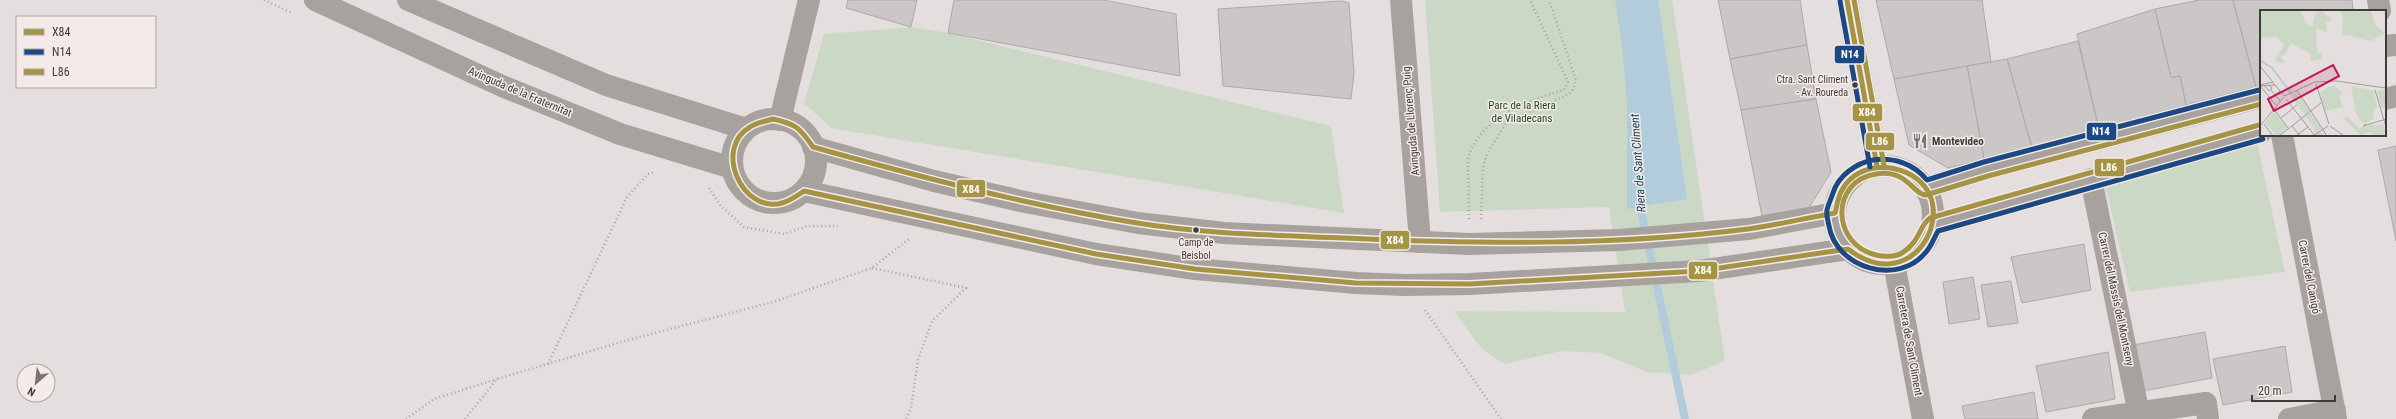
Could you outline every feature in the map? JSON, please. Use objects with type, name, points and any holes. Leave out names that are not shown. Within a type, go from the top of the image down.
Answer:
[{"type":"street","name":"Avinguda de la Fraternitat","points":[[316,0],[502,86],[620,134],[732,168]]},
{"type":"street","points":[[408,0],[606,85],[746,129]]},
{"type":"street","points":[[780,120],[809,0]]},
{"type":"street","name":"Avinguda de Llorenç Puig","points":[[1401,0],[1420,242]]},
{"type":"street","points":[[1847,0],[1877,166]]},
{"type":"street","points":[[2378,0],[2380,10]]},
{"type":"street","points":[[2386,94],[2396,96]]},
{"type":"street","points":[[2386,99],[2396,96]]},
{"type":"street","points":[[1925,188],[1986,169],[2260,97]]},
{"type":"street","points":[[766,120],[780,120],[801,129],[814,147],[815,170],[804,191],[788,201],[774,204],[761,202],[749,196],[740,187],[732,168],[734,147],[746,129],[766,120]]},
{"type":"street","points":[[1933,225],[2260,132]]},
{"type":"street","name":"Carrer del Canigó","points":[[2282,136],[2335,415]]},
{"type":"street","points":[[814,147],[941,182],[1025,202],[1138,223],[1224,233],[1470,244],[1619,240],[1696,235],[1749,229],[1835,213]]},
{"type":"street","points":[[1877,166],[1891,166],[1905,170],[1916,178],[1925,188],[1933,208],[1933,225],[1928,238],[1919,249],[1908,258],[1894,263],[1882,264],[1870,262],[1848,249],[1838,233],[1835,213],[1840,193],[1848,182],[1864,170],[1877,166]]},
{"type":"street","name":"Carrer del Massís del Montseny","points":[[2091,179],[2140,416]]},
{"type":"street","points":[[804,191],[1096,254],[1195,269],[1405,285],[1699,271],[1848,249]]},
{"type":"street","name":"Carretera de Sant Climent","points":[[1894,263],[1923,419]]},
{"type":"street","points":[[2093,419],[2140,416],[2206,403],[2208,419]]},
{"type":"street","points":[[2289,419],[2335,415]]},
{"type":"path","points":[[1469,219],[1468,158],[1474,143],[1496,121],[1512,110],[1546,94],[1564,90],[1568,82],[1530,0]]},
{"type":"path","points":[[1481,222],[1483,168],[1487,154],[1506,123],[1569,94],[1574,88],[1576,80],[1549,0]]},
{"type":"path","points":[[548,364],[626,197],[648,174],[661,170]]},
{"type":"path","points":[[708,185],[721,206],[744,227],[784,234],[807,226],[842,227]]},
{"type":"path","points":[[406,419],[434,399],[628,340],[773,302],[872,268],[910,239]]},
{"type":"path","points":[[872,268],[966,288],[932,320],[918,360],[911,408],[906,419]]},
{"type":"path","points":[[1405,285],[1437,325],[1501,419]]},
{"type":"path","points":[[465,419],[497,379]]},
{"type":"green space","name":"Parc de la Riera de Viladecans","points":[[1425,0],[1672,0],[1725,361],[1690,375],[1647,372],[1601,353],[1562,351],[1504,364],[1481,348],[1454,311],[1625,312],[1609,207],[1440,212]]},
{"type":"green space","points":[[911,27],[948,33],[1331,126],[1344,213],[831,128],[804,103],[824,34]]},
{"type":"green space","points":[[2257,142],[2285,272],[2130,292],[2106,188]]},
{"type":"water","points":[[1615,0],[1658,0],[1687,199],[1627,209],[1627,105],[1622,45]]},
{"type":"building","points":[[848,0],[917,0],[911,27],[846,8]]},
{"type":"building","points":[[954,0],[1103,0],[1176,14],[1180,76],[948,33]]},
{"type":"building","points":[[1718,0],[1800,0],[1807,45],[1730,59]]},
{"type":"building","points":[[1876,0],[1982,0],[1991,62],[1894,79]]},
{"type":"building","points":[[2199,0],[2233,0],[2256,87],[2186,105],[2180,76],[2171,78],[2155,9]]},
{"type":"building","points":[[2233,0],[2352,0],[2353,10],[2260,10],[2260,86],[2256,87]]},
{"type":"building","points":[[1342,1],[1349,3],[1354,73],[1351,99],[1223,86],[1218,9]]},
{"type":"building","points":[[2155,9],[2171,78],[2180,76],[2186,105],[2099,130],[2077,34]]},
{"type":"building","points":[[2078,41],[2099,130],[2032,148],[2007,59]]},
{"type":"building","points":[[1807,45],[1816,99],[1741,110],[1730,59]]},
{"type":"building","points":[[2007,59],[2032,148],[1984,159],[1967,66]]},
{"type":"building","points":[[1967,66],[1984,159],[1948,168],[1909,145],[1894,79]]},
{"type":"building","points":[[1816,99],[1831,172],[1809,208],[1762,216],[1741,110]]},
{"type":"building","points":[[2396,146],[2396,241],[2378,150]]},
{"type":"building","points":[[2084,244],[2091,290],[2022,303],[2011,257]]},
{"type":"building","points":[[1973,277],[1980,319],[1949,324],[1943,282]]},
{"type":"building","points":[[2011,281],[2018,323],[1988,327],[1981,285]]},
{"type":"building","points":[[2205,332],[2212,378],[2143,391],[2133,345]]},
{"type":"building","points":[[2285,346],[2292,392],[2223,405],[2213,359]]},
{"type":"building","points":[[2108,352],[2115,399],[2046,412],[2036,366]]},
{"type":"building","points":[[2034,392],[2038,419],[1965,419],[1962,406]]},
{"type":"waterway","name":"Riera de Sant Climent","points":[[1638,197],[1685,419]]},
{"type":"transit line","name":"X84","points":[[1847,0],[1877,166]]},
{"type":"transit line","name":"L86","points":[[1854,0],[1884,165]]},
{"type":"transit line","name":"N14","points":[[1840,1],[1870,167]]},
{"type":"transit line","name":"N14","points":[[2259,90],[1984,162],[1927,180],[1922,174],[1903,163],[1881,159],[1873,160],[1854,167],[1839,181],[1835,187],[1828,206],[1827,218],[1834,241],[1843,253],[1855,262],[1870,268],[1885,270],[1900,269],[1914,263],[1926,252],[1938,231],[2263,139]]},
{"type":"transit line","name":"L86","points":[[2259,125],[1930,218],[1926,221],[1916,239],[1908,249],[1896,255],[1879,256],[1861,249],[1851,239],[1844,226],[1842,213],[1844,200],[1850,188],[1861,179],[1876,174],[1887,173],[1895,175],[1902,178],[1921,194],[1926,195],[1988,176],[2260,104]]},
{"type":"transit line","name":"X84","points":[[773,119],[797,128],[813,147],[893,169],[1055,208],[1137,223],[1188,230],[1266,235],[1445,242],[1597,241],[1698,235],[1748,229],[1835,213],[1841,192],[1849,180],[1859,173],[1870,169],[1882,168],[1895,169],[1917,179],[1925,187],[1930,196],[1933,207],[1933,217],[1931,228],[1921,247],[1913,255],[1904,260],[1889,264],[1868,261],[1854,254],[1848,249],[1699,271],[1470,284],[1356,283],[1195,269],[1096,254],[804,191],[785,202],[768,204],[755,199],[745,189],[737,177],[733,163],[734,149],[739,137],[750,127],[773,119]]},
{"type":"place","name":"Ctra. Sant Climent - Av. Roureda","points":[[1855,85]]},
{"type":"place","name":"Montevideo","points":[[1920,141]]},
{"type":"place","name":"Camp de Beisbol","points":[[1196,230]]}]
